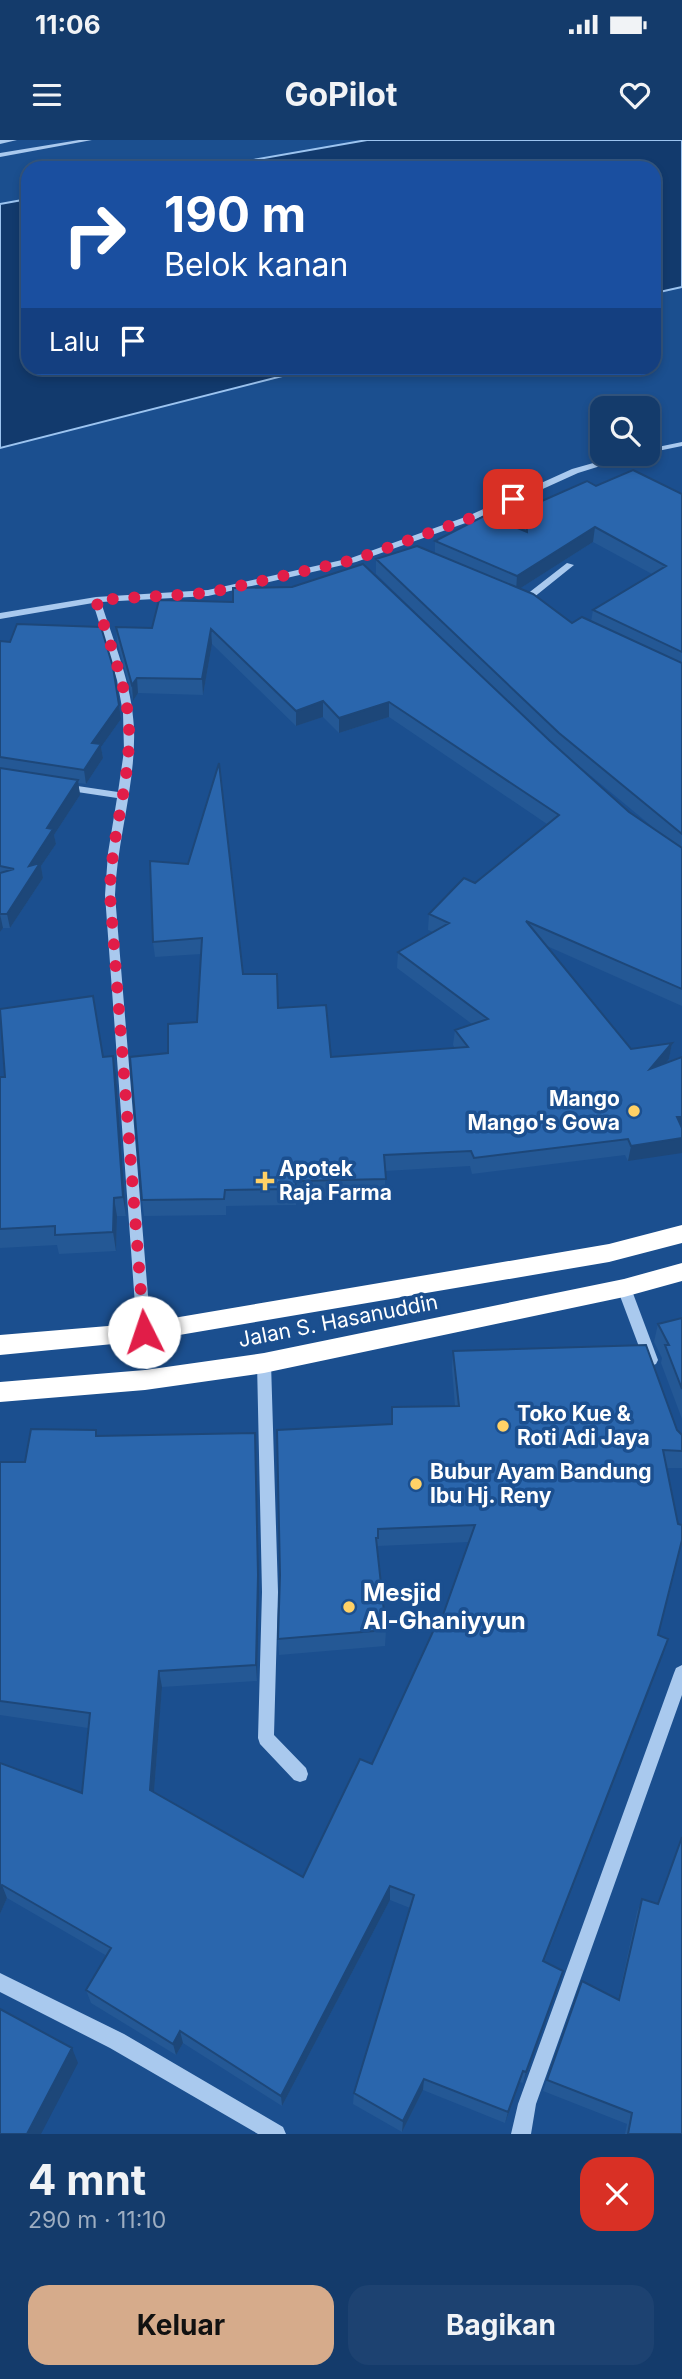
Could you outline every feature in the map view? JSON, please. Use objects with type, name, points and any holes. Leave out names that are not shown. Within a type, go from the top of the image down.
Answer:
[{"type":"highway","name":"Jalan S. Hasanuddin","points":[[0,1345],[144,1332],[609,1253],[682,1234]]},
{"type":"highway","name":"Jalan S. Hasanuddin","points":[[0,1392],[145,1380],[264,1363],[624,1287],[682,1272]]},
{"type":"street","points":[[0,142],[14,140]]},
{"type":"street","points":[[0,155],[89,140]]},
{"type":"street","points":[[660,449],[682,444]]},
{"type":"street","points":[[0,616],[96,600],[208,593],[353,560],[471,518],[575,471],[592,466]]},
{"type":"street","points":[[396,545],[409,551]]},
{"type":"street","points":[[353,560],[363,569]]},
{"type":"street","points":[[537,606],[521,598],[570,565]]},
{"type":"street","points":[[96,600],[125,699],[129,730],[110,868],[110,895],[144,1332]]},
{"type":"street","points":[[57,785],[122,796]]},
{"type":"street","points":[[624,1287],[657,1376]]},
{"type":"street","points":[[264,1363],[270,1591],[266,1738],[300,1774]]},
{"type":"street","points":[[521,2134],[527,2104],[682,1673]]},
{"type":"street","points":[[0,1982],[117,2041],[276,2134]]},
{"type":"water","points":[[367,140],[682,140],[682,287],[661,292],[661,161],[247,161]]},
{"type":"water","points":[[21,200],[21,375],[286,375],[0,448],[0,204]]},
{"type":"building","points":[[633,470],[682,494],[682,652],[593,610],[666,566],[595,527],[517,576],[435,541],[486,515],[527,532],[525,501],[542,501],[587,481],[596,486]]},
{"type":"building","points":[[417,546],[533,594],[572,623],[582,617],[682,663],[682,834],[559,733],[376,559]]},
{"type":"building","points":[[363,564],[629,812],[682,848],[682,989],[526,921],[631,1049],[672,1043],[650,1069],[682,1057],[682,1117],[677,1117],[682,1128],[682,1138],[631,1146],[628,1139],[474,1158],[471,1151],[384,1155],[386,1179],[296,1181],[295,1189],[225,1190],[224,1199],[142,1200],[130,1057],[168,1053],[168,1024],[197,1022],[202,938],[153,942],[150,861],[188,864],[219,763],[243,974],[277,974],[278,1008],[326,1005],[331,1057],[468,1047],[455,1030],[488,1019],[398,952],[449,923],[429,914],[464,878],[475,883],[559,815],[389,702],[339,718],[323,701],[296,711],[211,629],[202,679],[137,678],[132,685],[116,627],[152,628],[159,600],[233,602],[233,588],[292,587]]},
{"type":"building","points":[[17,624],[101,627],[113,667],[119,705],[92,743],[101,744],[84,770],[0,757],[0,641],[10,642]]},
{"type":"building","points":[[0,768],[78,780],[47,828],[53,829],[29,866],[40,863],[7,914],[0,914],[0,873],[14,869],[0,866]]},
{"type":"building","points":[[93,996],[103,1057],[113,1056],[123,1197],[114,1198],[113,1232],[55,1235],[55,1226],[0,1229],[0,1077],[5,1077],[0,1009]]},
{"type":"building","points":[[682,1318],[682,1389],[665,1345],[669,1345],[658,1324]]},
{"type":"building","points":[[646,1345],[677,1430],[682,1435],[682,1451],[663,1450],[678,1524],[682,1525],[682,1540],[658,1635],[668,1639],[543,1961],[563,1971],[526,2072],[523,2071],[508,2112],[424,2079],[403,2121],[354,2093],[414,1895],[390,1886],[281,2096],[180,2031],[173,2044],[86,1990],[111,1948],[2,1885],[0,1888],[0,1763],[82,1793],[90,1713],[0,1701],[0,1462],[25,1462],[31,1429],[96,1430],[96,1436],[255,1433],[258,1575],[256,1665],[159,1671],[150,1790],[303,1877],[360,1759],[372,1764],[436,1625],[439,1626],[475,1525],[378,1529],[376,1538],[386,1630],[278,1639],[280,1575],[277,1430],[392,1424],[392,1407],[459,1406],[453,1351]]},
{"type":"building","points":[[682,1837],[682,2134],[628,2134],[632,2113],[547,2080],[582,1981],[619,2000],[642,1899],[658,1904]]},
{"type":"building","points":[[0,2009],[72,2048],[27,2134],[0,2134]]},
{"type":"place","name":"Mango Mango's Gowa","points":[[634,1111]]},
{"type":"place","name":"Apotek Raja Farma","points":[[265,1181]]},
{"type":"place","name":"Toko Kue & Roti Adi Jaya","points":[[503,1426]]},
{"type":"place","name":"Bubur Ayam Bandung Ibu Hj. Reny","points":[[416,1484]]},
{"type":"place","name":"Mesjid Al-Ghaniyyun","points":[[349,1607]]},
{"type":"route","points":[[144,1332],[110,895],[110,868],[126,773],[129,730],[125,699],[96,600],[208,593],[353,560],[471,518],[513,499]]}]
